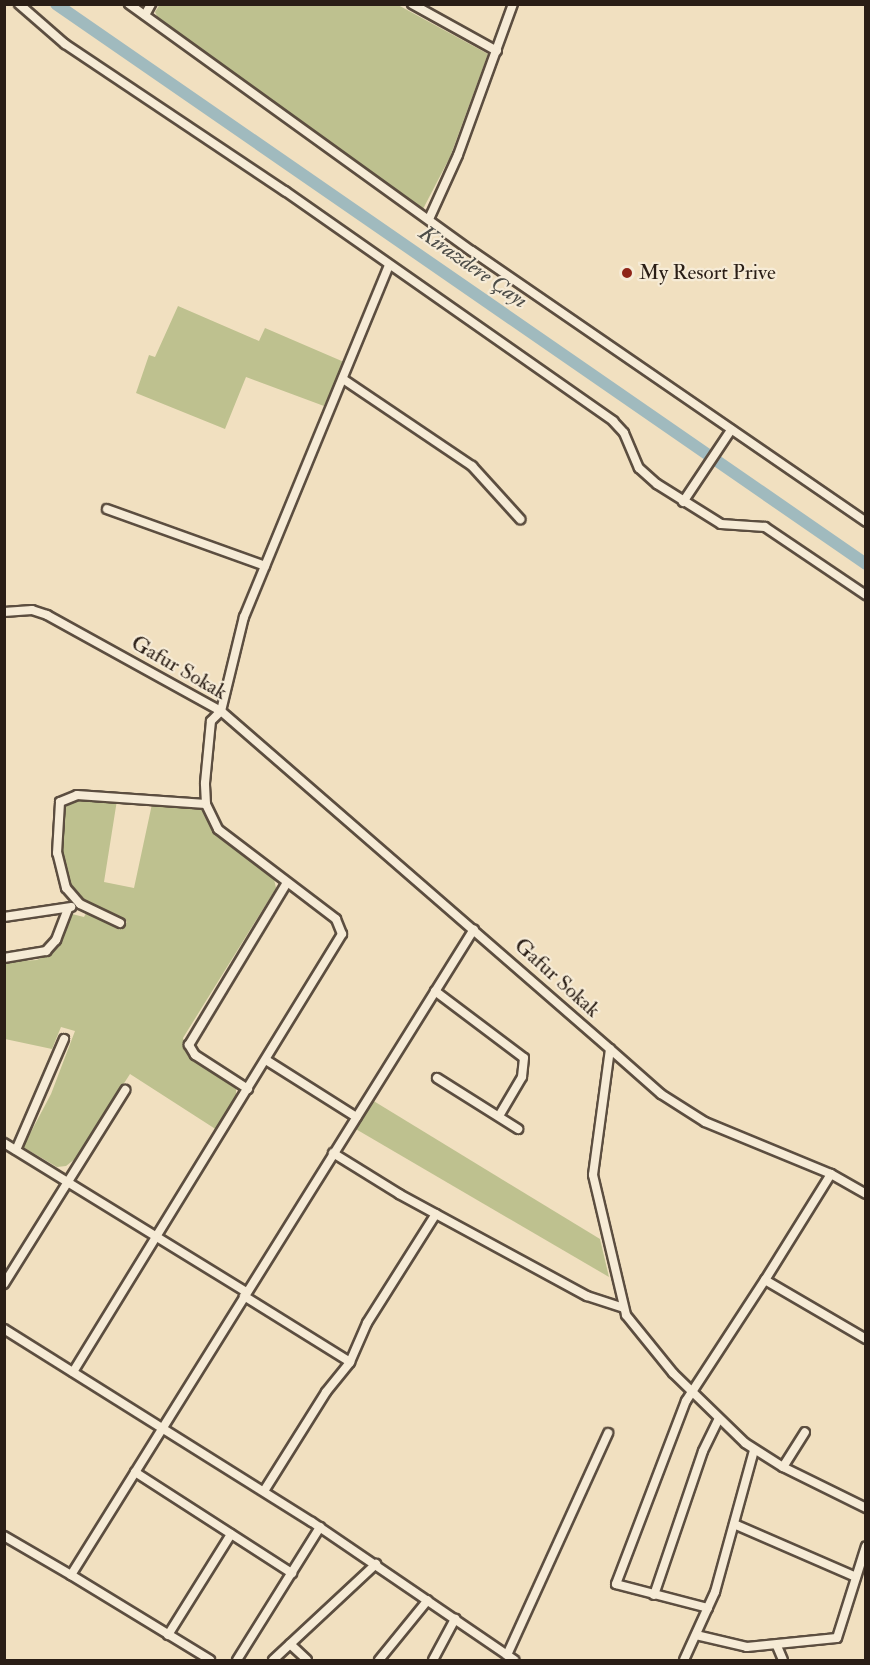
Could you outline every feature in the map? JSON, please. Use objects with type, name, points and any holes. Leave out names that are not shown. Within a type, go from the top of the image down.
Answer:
[{"type":"street","points":[[19,4],[65,44],[613,421],[624,433],[639,468],[728,526],[765,527],[866,595]]},
{"type":"street","points":[[129,4],[728,434],[866,522]]},
{"type":"street","points":[[145,15],[151,4]]},
{"type":"street","points":[[412,4],[497,51]]},
{"type":"street","points":[[429,219],[445,187],[513,4]]},
{"type":"street","points":[[73,1372],[342,934],[336,919],[286,884],[218,830],[206,804],[211,721],[220,711],[244,617],[389,266]]},
{"type":"street","points":[[343,379],[472,466],[520,519]]},
{"type":"street","points":[[685,499],[728,434]]},
{"type":"street","points":[[107,509],[265,566]]},
{"type":"street","name":"Gafur Sokak","points":[[4,612],[32,610],[46,615],[220,711],[662,1094],[705,1122],[831,1174],[866,1194]]},
{"type":"street","points":[[120,923],[80,904],[66,888],[58,864],[58,814],[62,800],[77,795],[206,804]]},
{"type":"street","points":[[248,1089],[195,1055],[189,1045],[286,884]]},
{"type":"street","points":[[4,917],[68,908],[80,904]]},
{"type":"street","points":[[4,958],[46,951],[56,940],[68,908]]},
{"type":"street","points":[[71,1575],[474,929]]},
{"type":"street","points":[[435,991],[524,1058],[522,1077],[499,1116]]},
{"type":"street","points":[[15,1150],[64,1039]]},
{"type":"street","points":[[610,1049],[593,1175],[623,1308],[641,1336],[692,1392],[718,1420],[754,1450],[866,1508]]},
{"type":"street","points":[[266,1060],[356,1116]]},
{"type":"street","points":[[437,1078],[518,1129]]},
{"type":"street","points":[[4,1284],[125,1090]]},
{"type":"street","points":[[4,1143],[157,1237],[350,1362]]},
{"type":"street","points":[[333,1153],[436,1215],[599,1302],[623,1308]]},
{"type":"street","points":[[708,1608],[616,1584],[692,1392],[831,1174]]},
{"type":"street","points":[[264,1491],[322,1398],[350,1362],[367,1323],[436,1215]]},
{"type":"street","points":[[765,1280],[866,1339]]},
{"type":"street","points":[[4,1329],[320,1527],[511,1658],[608,1433]]},
{"type":"street","points":[[654,1595],[703,1451],[718,1420]]},
{"type":"street","points":[[783,1467],[806,1432]]},
{"type":"street","points":[[684,1660],[708,1608],[754,1450]]},
{"type":"street","points":[[135,1472],[291,1573]]},
{"type":"street","points":[[734,1524],[856,1577]]},
{"type":"street","points":[[237,1660],[320,1527]]},
{"type":"street","points":[[168,1635],[231,1534]]},
{"type":"street","points":[[4,1536],[210,1660]]},
{"type":"street","points":[[696,1635],[747,1647],[777,1646],[837,1638],[866,1546]]},
{"type":"street","points":[[273,1660],[376,1564]]},
{"type":"street","points":[[379,1660],[428,1600]]},
{"type":"street","points":[[433,1660],[455,1619]]},
{"type":"street","points":[[290,1644],[307,1660]]},
{"type":"street","points":[[777,1646],[783,1660]]},
{"type":"green space","points":[[160,4],[398,5],[488,54],[450,157],[423,209],[160,22],[155,12]]},
{"type":"green space","points":[[178,306],[259,341],[265,328],[344,362],[324,406],[246,377],[225,429],[136,393],[149,355],[155,357]]},
{"type":"green space","points":[[70,797],[117,800],[104,882],[134,888],[152,804],[204,809],[217,836],[274,879],[276,888],[183,1038],[189,1057],[236,1089],[236,1100],[217,1130],[130,1074],[75,1159],[66,1166],[57,1167],[23,1147],[51,1094],[75,1031],[61,1027],[52,1049],[5,1039],[4,962],[37,960],[51,953],[72,914],[84,917],[87,911],[122,929],[127,922],[79,898],[63,873],[59,853],[60,807]]},
{"type":"green space","points":[[372,1100],[600,1239],[609,1277],[354,1128]]},
{"type":"waterway","name":"Kirazdere Çayı","points":[[56,4],[866,564]]},
{"type":"place","name":"My Resort Prive","points":[[627,273]]}]
